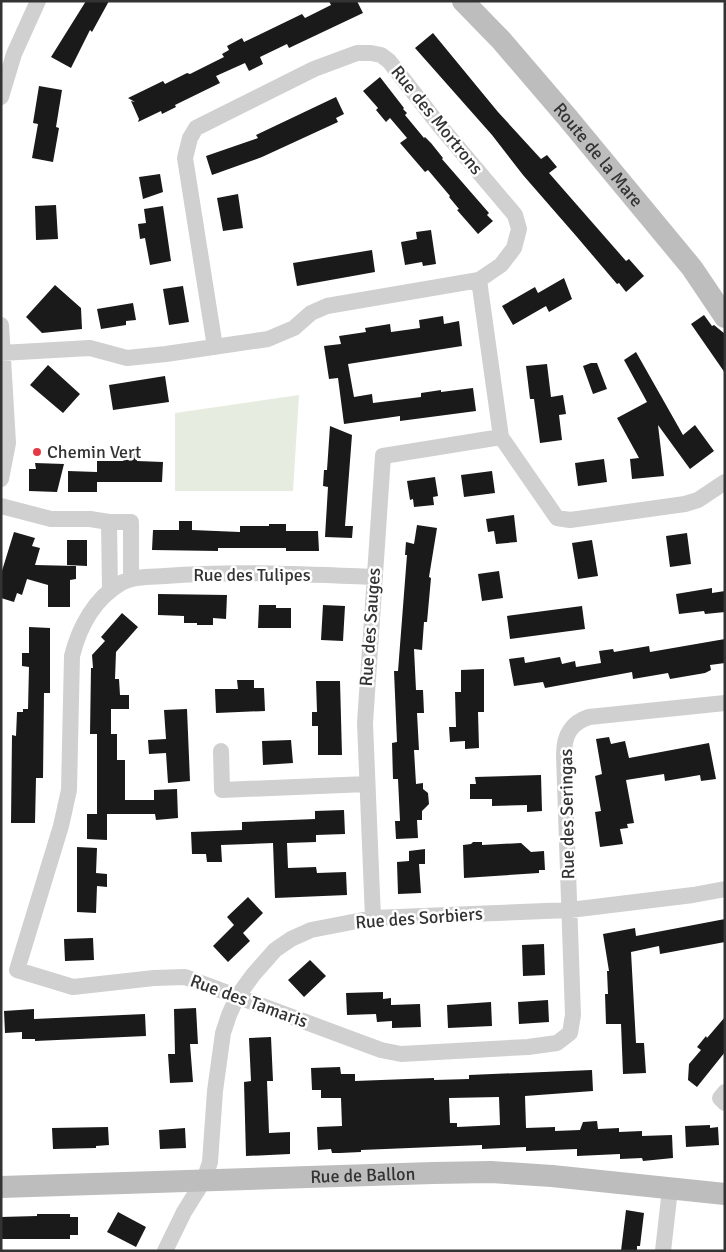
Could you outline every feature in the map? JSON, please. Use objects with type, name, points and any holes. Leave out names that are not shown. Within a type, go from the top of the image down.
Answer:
[{"type":"street","points":[[1,97],[14,54],[38,1]]},
{"type":"street","name":"Route de la Mare","points":[[463,1],[501,40],[567,117],[692,268],[725,317]]},
{"type":"street","name":"Rue des Mortrons","points":[[2,353],[90,348],[127,358],[268,339],[294,328],[310,313],[327,306],[479,280],[501,265],[514,248],[519,230],[515,215],[439,125],[389,61],[381,55],[357,53],[314,69],[196,128],[190,138],[185,158],[215,346]]},
{"type":"street","points":[[479,280],[501,437],[556,518],[570,520],[685,504],[698,500],[725,482]]},
{"type":"street","points":[[1,325],[8,443],[1,479]]},
{"type":"street","name":"Rue des Sauges","points":[[373,918],[365,715],[383,456],[501,437]]},
{"type":"street","points":[[1,506],[50,519],[132,522],[131,578]]},
{"type":"street","points":[[110,522],[110,590]]},
{"type":"street","name":"Rue des Tulipes","points":[[110,590],[131,578],[187,574],[374,577]]},
{"type":"street","name":"Rue des Tamaris","points":[[110,590],[85,620],[76,638],[72,656],[69,790],[61,826],[18,970],[73,987],[154,978],[185,977],[382,1050],[402,1054],[557,1044],[570,1033],[573,1015],[570,910]]},
{"type":"street","name":"Rue des Seringas","points":[[570,910],[564,755],[565,738],[569,730],[580,720],[589,717],[725,702]]},
{"type":"street","points":[[221,751],[222,790],[367,784]]},
{"type":"street","name":"Rue des Sorbiers","points":[[165,1251],[184,1212],[204,1180],[210,1162],[215,1091],[223,1033],[237,997],[275,950],[291,939],[311,930],[373,918],[570,910],[693,895],[725,889]]},
{"type":"street","points":[[725,1092],[720,1098],[725,1103]]},
{"type":"street","name":"Rue de Ballon","points":[[1,1187],[433,1172],[491,1172],[725,1194]]},
{"type":"street","points":[[663,1251],[670,1189]]},
{"type":"shaded area","points":[[299,395],[293,491],[175,491],[175,413]]},
{"type":"building","points":[[86,1],[109,1],[92,32],[90,30],[71,68],[51,57]]},
{"type":"building","points":[[329,1],[357,1],[363,13],[289,48],[287,44],[260,57],[263,64],[249,71],[245,63],[216,76],[220,83],[175,105],[176,107],[162,114],[161,111],[138,122],[139,119],[131,101],[135,102],[128,98],[163,81],[165,84],[187,73],[190,74],[224,57],[222,54],[229,50],[227,46],[242,38],[244,42],[302,14],[305,18],[331,5]]},
{"type":"building","points":[[433,33],[498,112],[541,159],[547,155],[557,167],[549,173],[626,261],[629,259],[644,276],[626,292],[619,283],[617,284],[523,175],[492,135],[415,48]]},
{"type":"building","points":[[380,77],[404,108],[407,113],[405,115],[424,138],[431,143],[442,159],[489,213],[487,215],[493,221],[478,234],[457,210],[459,209],[450,196],[428,170],[425,172],[400,143],[407,138],[390,118],[386,122],[376,110],[378,108],[363,91]]},
{"type":"building","points":[[39,86],[62,90],[56,127],[59,128],[53,162],[32,158],[38,124],[33,123]]},
{"type":"building","points":[[336,97],[344,114],[336,118],[338,122],[262,157],[212,175],[206,156],[258,138],[256,135]]},
{"type":"building","points":[[160,174],[163,192],[143,199],[139,177]]},
{"type":"building","points":[[238,194],[243,228],[223,231],[217,198]]},
{"type":"building","points":[[56,205],[58,239],[36,240],[35,206]]},
{"type":"building","points":[[163,206],[171,261],[150,265],[145,238],[140,239],[138,224],[146,223],[144,209]]},
{"type":"building","points":[[431,230],[436,264],[423,266],[422,262],[405,265],[401,242],[417,239],[416,232]]},
{"type":"building","points":[[372,250],[375,272],[297,286],[293,263]]},
{"type":"building","points":[[564,278],[572,299],[549,312],[546,306],[513,325],[502,306],[535,287],[538,293]]},
{"type":"building","points":[[55,285],[81,308],[82,329],[42,333],[26,317]]},
{"type":"building","points":[[183,286],[189,322],[169,325],[163,289]]},
{"type":"building","points":[[133,303],[136,320],[126,321],[126,325],[101,329],[97,309]]},
{"type":"building","points":[[704,315],[712,326],[714,325],[725,334],[725,373],[691,324]]},
{"type":"building","points":[[443,316],[444,324],[459,321],[462,346],[348,364],[354,397],[372,394],[373,403],[421,397],[421,393],[441,390],[441,392],[473,388],[476,411],[400,421],[400,416],[344,424],[338,378],[329,379],[324,346],[341,344],[339,336],[366,332],[365,328],[390,324],[391,332],[420,328],[419,320]]},
{"type":"building","points":[[636,352],[683,435],[695,425],[714,451],[690,469],[658,425],[664,476],[632,479],[630,459],[639,458],[617,418],[647,402],[624,360]]},
{"type":"building","points":[[597,363],[607,389],[593,394],[583,366]]},
{"type":"building","points":[[547,364],[551,397],[563,395],[566,414],[559,415],[562,440],[540,443],[534,399],[530,399],[526,366]]},
{"type":"building","points":[[48,365],[80,394],[63,413],[30,385]]},
{"type":"building","points":[[165,376],[169,402],[113,410],[109,385]]},
{"type":"building","points":[[330,426],[352,435],[345,526],[353,526],[352,538],[325,537],[328,487],[323,486],[324,470],[327,470]]},
{"type":"building","points":[[123,451],[137,451],[137,461],[163,462],[162,482],[97,482],[97,492],[68,492],[68,471],[97,472],[97,461],[123,461]]},
{"type":"building","points":[[604,459],[607,482],[578,486],[575,463]]},
{"type":"building","points":[[35,463],[64,464],[57,492],[29,491],[29,469],[36,469]]},
{"type":"building","points":[[492,471],[495,493],[464,497],[461,475]]},
{"type":"building","points":[[435,477],[438,496],[433,497],[434,505],[414,507],[413,499],[410,500],[407,481]]},
{"type":"building","points":[[514,515],[517,542],[496,544],[494,531],[488,532],[486,519]]},
{"type":"building","points":[[179,521],[192,521],[192,530],[240,532],[240,526],[286,524],[286,531],[318,531],[319,551],[286,551],[286,548],[218,548],[218,551],[152,550],[153,530],[179,530]]},
{"type":"building","points":[[417,525],[437,528],[429,577],[431,578],[427,622],[424,622],[422,650],[414,649],[416,690],[423,690],[424,713],[417,713],[419,750],[414,750],[416,784],[423,783],[423,789],[428,793],[429,804],[422,811],[422,820],[417,820],[418,838],[396,839],[395,821],[400,821],[398,779],[393,779],[392,743],[397,742],[394,671],[398,671],[407,555],[405,555],[406,542],[414,544]]},
{"type":"building","points":[[14,532],[35,538],[32,546],[40,548],[35,565],[76,566],[76,579],[70,580],[70,607],[48,607],[48,585],[27,579],[22,595],[17,593],[14,602],[1,598],[1,574]]},
{"type":"building","points":[[687,533],[691,564],[670,567],[666,536]]},
{"type":"building","points":[[67,540],[87,540],[87,566],[67,565]]},
{"type":"building","points":[[592,540],[598,576],[578,579],[572,543]]},
{"type":"building","points":[[499,571],[503,598],[482,601],[478,574]]},
{"type":"building","points":[[712,588],[712,593],[725,591],[725,612],[705,614],[704,611],[679,614],[676,594]]},
{"type":"building","points":[[158,594],[227,595],[226,619],[213,618],[213,625],[197,625],[197,623],[184,623],[184,616],[158,615]]},
{"type":"building","points":[[259,605],[276,605],[276,608],[291,608],[291,628],[258,628]]},
{"type":"building","points":[[323,605],[345,606],[343,641],[321,640]]},
{"type":"building","points":[[582,606],[585,629],[510,639],[507,616]]},
{"type":"building","points":[[122,613],[138,627],[116,652],[115,679],[119,679],[120,695],[129,695],[129,709],[111,709],[111,734],[117,734],[117,760],[125,760],[125,800],[154,800],[154,790],[177,789],[178,818],[156,820],[155,814],[107,814],[107,840],[87,839],[87,814],[97,814],[97,734],[90,734],[92,655],[105,641],[101,637]]},
{"type":"building","points":[[29,627],[50,628],[50,693],[44,693],[43,778],[36,778],[35,823],[11,823],[12,735],[16,736],[17,712],[23,712],[23,709],[28,709],[29,667],[22,666],[22,653],[29,653]]},
{"type":"building","points":[[725,639],[725,663],[710,665],[711,670],[705,673],[670,679],[668,673],[633,679],[632,672],[545,688],[543,682],[514,686],[509,659],[524,657],[525,663],[560,657],[562,664],[575,661],[576,667],[601,663],[599,651],[613,649],[614,652],[649,646],[650,652]]},
{"type":"building","points":[[484,669],[484,712],[478,712],[479,748],[465,749],[465,741],[450,742],[449,727],[456,727],[455,692],[461,692],[461,670]]},
{"type":"building","points":[[237,680],[254,680],[254,688],[264,688],[265,711],[216,713],[215,689],[238,689]]},
{"type":"building","points":[[316,681],[340,681],[342,755],[318,755],[318,726],[312,726],[312,712],[317,712]]},
{"type":"building","points":[[187,709],[190,781],[168,783],[166,753],[149,754],[148,740],[166,739],[164,710]]},
{"type":"building","points":[[609,737],[611,744],[625,741],[629,758],[709,743],[716,779],[701,781],[700,775],[665,781],[664,774],[626,780],[634,823],[627,824],[628,828],[620,829],[623,844],[600,847],[595,812],[601,811],[595,776],[602,774],[596,739]]},
{"type":"building","points":[[291,740],[293,763],[263,765],[262,741]]},
{"type":"building","points":[[541,775],[542,811],[527,812],[527,805],[492,806],[492,799],[470,799],[470,784],[476,784],[475,777]]},
{"type":"building","points":[[344,810],[345,834],[316,835],[316,842],[287,843],[288,868],[316,867],[317,873],[346,872],[347,895],[275,898],[273,843],[221,845],[222,862],[207,862],[206,854],[192,854],[191,832],[242,830],[242,822],[315,819],[315,811]]},
{"type":"building","points":[[482,842],[482,845],[521,843],[531,852],[544,851],[545,870],[539,870],[539,873],[464,878],[463,845]]},
{"type":"building","points":[[77,847],[97,848],[96,873],[107,874],[107,887],[97,886],[96,913],[77,912]]},
{"type":"building","points":[[425,849],[425,864],[419,864],[421,893],[398,894],[397,862],[409,861],[409,851]]},
{"type":"building","points":[[248,897],[263,913],[243,933],[250,941],[228,962],[213,946],[234,925],[227,917]]},
{"type":"building","points":[[725,919],[725,942],[660,954],[659,946],[631,952],[636,1043],[644,1043],[646,1073],[623,1074],[621,1024],[606,1024],[605,994],[608,994],[607,971],[609,971],[603,934],[635,928],[636,936]]},
{"type":"building","points":[[93,938],[94,960],[65,961],[64,939]]},
{"type":"building","points":[[544,944],[545,975],[523,976],[522,945]]},
{"type":"building","points":[[310,960],[326,976],[304,997],[288,980]]},
{"type":"building","points":[[383,992],[383,999],[391,998],[391,1005],[420,1004],[421,1027],[392,1028],[392,1021],[377,1022],[376,1014],[347,1015],[346,993]]},
{"type":"building","points":[[548,1000],[549,1022],[519,1024],[518,1002]]},
{"type":"building","points":[[491,1002],[492,1026],[448,1028],[447,1005]]},
{"type":"building","points":[[196,1008],[198,1044],[190,1044],[193,1082],[170,1083],[168,1054],[175,1054],[174,1009]]},
{"type":"building","points":[[34,1009],[34,1019],[145,1014],[146,1036],[35,1041],[35,1039],[22,1039],[22,1032],[5,1033],[4,1011]]},
{"type":"building","points":[[725,1017],[725,1052],[697,1087],[688,1080],[689,1064],[701,1050],[697,1047]]},
{"type":"building","points":[[271,1037],[273,1081],[267,1081],[269,1133],[290,1132],[290,1154],[246,1156],[244,1082],[251,1081],[249,1038]]},
{"type":"building","points":[[340,1067],[341,1074],[355,1074],[355,1081],[434,1078],[434,1080],[469,1079],[469,1075],[592,1070],[593,1091],[525,1096],[526,1128],[555,1127],[555,1131],[580,1130],[583,1122],[597,1121],[598,1129],[619,1128],[619,1132],[642,1131],[642,1136],[672,1135],[673,1158],[643,1161],[642,1158],[620,1159],[620,1154],[577,1156],[577,1149],[526,1151],[526,1147],[482,1149],[482,1145],[361,1150],[361,1152],[340,1153],[332,1153],[331,1149],[318,1150],[317,1127],[342,1126],[341,1098],[321,1098],[321,1090],[312,1090],[311,1068]],"holes":[[[499,1097],[500,1125],[457,1127],[457,1123],[450,1123],[449,1098]]]},
{"type":"building","points":[[710,1125],[710,1128],[718,1127],[719,1145],[686,1147],[685,1126]]},
{"type":"building","points":[[108,1127],[109,1145],[96,1146],[96,1148],[53,1149],[52,1128]]},
{"type":"building","points":[[185,1128],[186,1148],[160,1149],[159,1130]]},
{"type":"building","points":[[626,1210],[644,1213],[640,1246],[637,1246],[637,1251],[621,1251]]},
{"type":"building","points":[[118,1212],[146,1227],[136,1247],[107,1232]]},
{"type":"building","points":[[37,1214],[70,1214],[70,1217],[78,1217],[78,1235],[70,1235],[70,1239],[1,1239],[1,1217],[37,1216]]},
{"type":"place","name":"Chemin Vert","points":[[37,452]]}]
